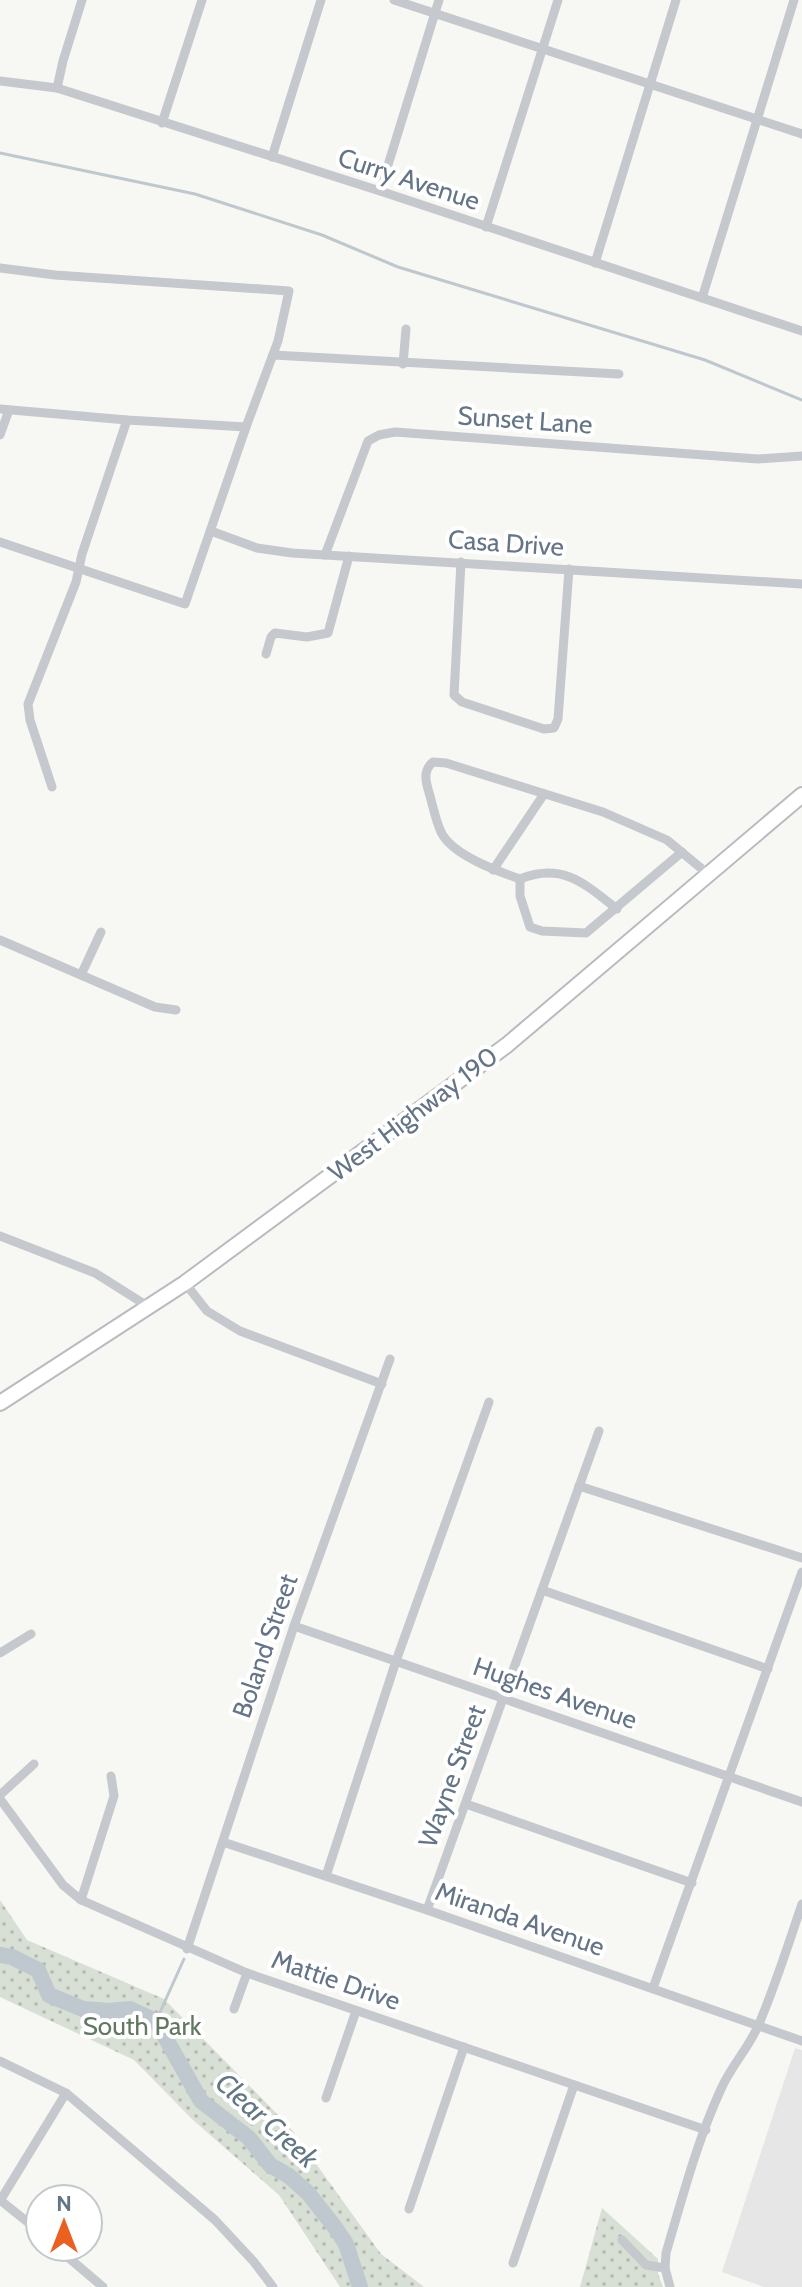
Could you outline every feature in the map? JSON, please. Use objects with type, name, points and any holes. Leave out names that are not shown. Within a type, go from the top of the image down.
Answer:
[{"type":"main road","name":"West Highway 190","points":[[0,1403],[185,1283],[507,1045],[802,795]]},
{"type":"street","points":[[57,88],[82,0]]},
{"type":"street","points":[[162,123],[202,0]]},
{"type":"street","points":[[272,157],[321,0]]},
{"type":"street","points":[[394,0],[802,134]]},
{"type":"street","points":[[380,191],[439,0]]},
{"type":"street","points":[[486,227],[558,0]]},
{"type":"street","points":[[595,263],[676,0]]},
{"type":"street","points":[[702,298],[794,0]]},
{"type":"street","name":"Curry Avenue","points":[[0,81],[57,88],[802,331]]},
{"type":"street","points":[[0,268],[55,275],[289,291],[281,332],[185,604],[0,542]]},
{"type":"street","points":[[403,364],[406,329]]},
{"type":"street","points":[[273,355],[619,374]]},
{"type":"street","points":[[0,435],[4,409],[246,427]]},
{"type":"street","points":[[52,787],[27,711],[28,704],[76,582],[127,420]]},
{"type":"street","name":"Sunset Lane","points":[[325,555],[368,441],[379,435],[395,432],[758,459],[802,456]]},
{"type":"street","name":"Casa Drive","points":[[211,531],[257,548],[325,555],[802,584]]},
{"type":"street","points":[[266,654],[275,633],[307,637],[328,633],[349,556]]},
{"type":"street","points":[[461,562],[454,695],[462,702],[544,729],[554,728],[558,719],[569,569]]},
{"type":"street","points":[[617,909],[581,880],[552,871],[520,879],[493,870],[447,841],[440,831],[425,780],[427,767],[433,762],[446,763],[603,812],[667,840],[708,874]]},
{"type":"street","points":[[493,870],[544,794]]},
{"type":"street","points":[[520,879],[524,916],[530,927],[542,931],[586,933],[682,852]]},
{"type":"street","points":[[81,975],[101,932]]},
{"type":"street","points":[[0,940],[155,1007],[176,1010]]},
{"type":"street","points":[[0,1236],[95,1273],[149,1307]]},
{"type":"street","points":[[185,1283],[207,1311],[240,1331],[382,1384]]},
{"type":"street","name":"Boland Street","points":[[187,1949],[294,1626],[390,1359]]},
{"type":"street","points":[[326,1876],[396,1661],[489,1402]]},
{"type":"street","name":"Wayne Street","points":[[427,1910],[599,1431]]},
{"type":"street","points":[[579,1486],[802,1558]]},
{"type":"street","points":[[653,1988],[802,1572]]},
{"type":"street","points":[[542,1590],[768,1669]]},
{"type":"street","name":"Hughes Avenue","points":[[294,1626],[802,1802]]},
{"type":"street","points":[[0,1653],[31,1634]]},
{"type":"street","points":[[0,1797],[34,1764]]},
{"type":"street","points":[[81,1900],[114,1796],[111,1776]]},
{"type":"street","name":"Mattie Drive","points":[[0,1797],[63,1885],[81,1900],[247,1973],[706,2130]]},
{"type":"street","points":[[466,1804],[692,1883]]},
{"type":"street","name":"Miranda Avenue","points":[[223,1842],[802,2041]]},
{"type":"street","points":[[670,2287],[665,2268],[666,2253],[706,2130],[726,2078],[759,2025],[802,1904]]},
{"type":"street","points":[[234,2009],[247,1973]]},
{"type":"street","points":[[326,2098],[356,2011]]},
{"type":"street","points":[[409,2209],[464,2047]]},
{"type":"street","points":[[0,2061],[66,2093],[215,2220],[273,2287]]},
{"type":"street","points":[[513,2263],[574,2085]]},
{"type":"street","points":[[24,2220],[0,2201],[66,2093]]},
{"type":"street","points":[[622,2240],[646,2265],[665,2268]]},
{"type":"street","points":[[75,2263],[103,2287]]},
{"type":"shaded area","points":[[795,2048],[802,2050],[802,2287],[764,2287],[722,2272]]},
{"type":"green space","name":"South Park","points":[[0,1900],[27,1940],[164,1999],[288,2125],[381,2254],[424,2287],[340,2287],[279,2195],[193,2120],[134,2060],[0,1997]]},
{"type":"green space","points":[[602,2208],[658,2259],[658,2274],[663,2287],[580,2287]]},
{"type":"waterway","points":[[0,153],[195,194],[322,235],[398,267],[705,360],[802,400]]},
{"type":"waterway","name":"Clear Creek","points":[[0,1955],[12,1957],[38,1970],[49,1995],[83,2009],[130,2009],[156,2021],[201,2101],[249,2138],[270,2165],[289,2176],[308,2193],[334,2226],[346,2244],[360,2287]]},
{"type":"waterway","points":[[156,2021],[184,1959]]}]
